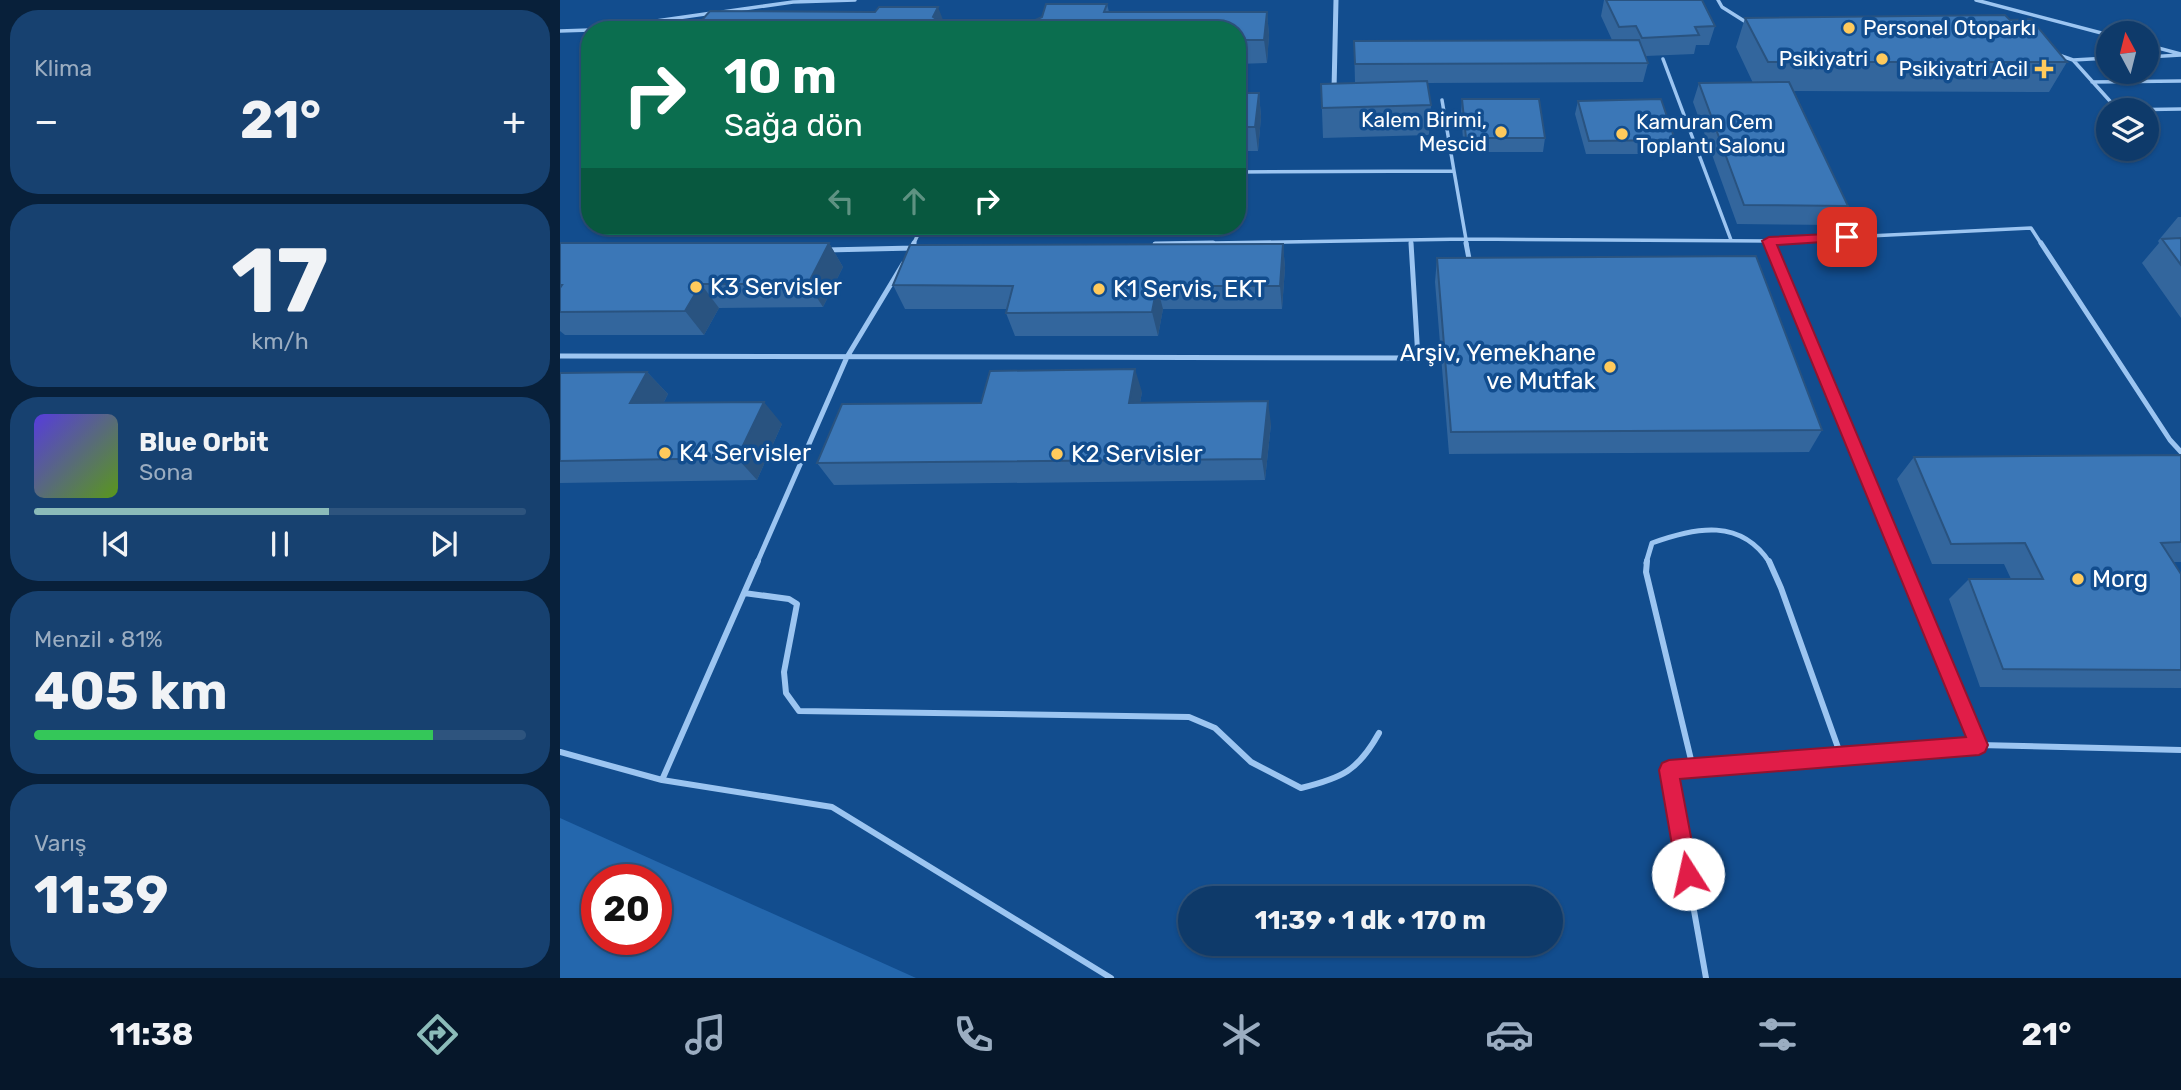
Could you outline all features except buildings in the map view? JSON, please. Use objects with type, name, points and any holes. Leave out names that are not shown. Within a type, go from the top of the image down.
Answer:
[{"type":"street","points":[[1334,101],[1336,0]]},
{"type":"lane","points":[[657,21],[793,2],[855,0]]},
{"type":"lane","points":[[1717,0],[1722,7],[1747,23],[1757,25]]},
{"type":"lane","points":[[1976,0],[2096,32]]},
{"type":"lane","points":[[560,31],[581,30]]},
{"type":"lane","points":[[2160,49],[2181,55]]},
{"type":"lane","points":[[2051,52],[2073,60],[2096,59]]},
{"type":"lane","points":[[2160,56],[2181,55]]},
{"type":"lane","points":[[1663,59],[1731,240]]},
{"type":"lane","points":[[2073,60],[2118,110],[2181,109]]},
{"type":"lane","points":[[2092,82],[2181,80]]},
{"type":"lane","points":[[1442,100],[1471,271]]},
{"type":"lane","points":[[1246,172],[1454,171]]},
{"type":"lane","points":[[1147,244],[1465,239],[1769,241],[2031,228],[2170,440],[2181,452]]},
{"type":"lane","points":[[662,780],[847,357],[918,235]]},
{"type":"lane","points":[[560,356],[1418,358],[1410,240]]},
{"type":"lane","points":[[1769,241],[1979,745]]},
{"type":"lane","points":[[817,250],[926,248]]},
{"type":"lane","points":[[1693,768],[1646,572],[1647,554],[1652,543],[1679,532],[1703,530],[1724,530],[1754,543],[1766,558],[1783,595],[1841,757]]},
{"type":"lane","points":[[744,593],[789,599],[797,604],[784,672],[786,693],[799,710],[1189,717],[1215,729],[1251,762],[1300,788],[1353,772],[1369,753],[1379,733]]},
{"type":"lane","points":[[1706,978],[1669,770],[1979,745],[2181,750]]},
{"type":"lane","points":[[560,752],[662,780],[832,807],[1111,978]]},
{"type":"shaded area","points":[[560,818],[662,864],[581,864],[581,955],[672,955],[672,868],[916,978],[560,978]]},
{"type":"place","name":"Personel Otoparkı","points":[[1849,28]]},
{"type":"place","name":"Psikiyatri","points":[[1882,59]]},
{"type":"place","name":"Psikiyatri Acil","points":[[2044,69]]},
{"type":"place","name":"Kalem Birimi, Mescid","points":[[1501,132]]},
{"type":"place","name":"Kamuran Cem Toplantı Salonu","points":[[1622,134]]},
{"type":"place","name":"K3 Servisler","points":[[696,287]]},
{"type":"place","name":"K1 Servis, EKT","points":[[1099,289]]},
{"type":"place","name":"Arşiv, Yemekhane ve Mutfak","points":[[1610,367]]},
{"type":"place","name":"K4 Servisler","points":[[665,453]]},
{"type":"place","name":"K2 Servisler","points":[[1057,454]]},
{"type":"place","name":"Morg","points":[[2078,579]]},
{"type":"route","points":[[1688,874],[1669,770],[1979,745],[1769,241],[1847,237]]}]
